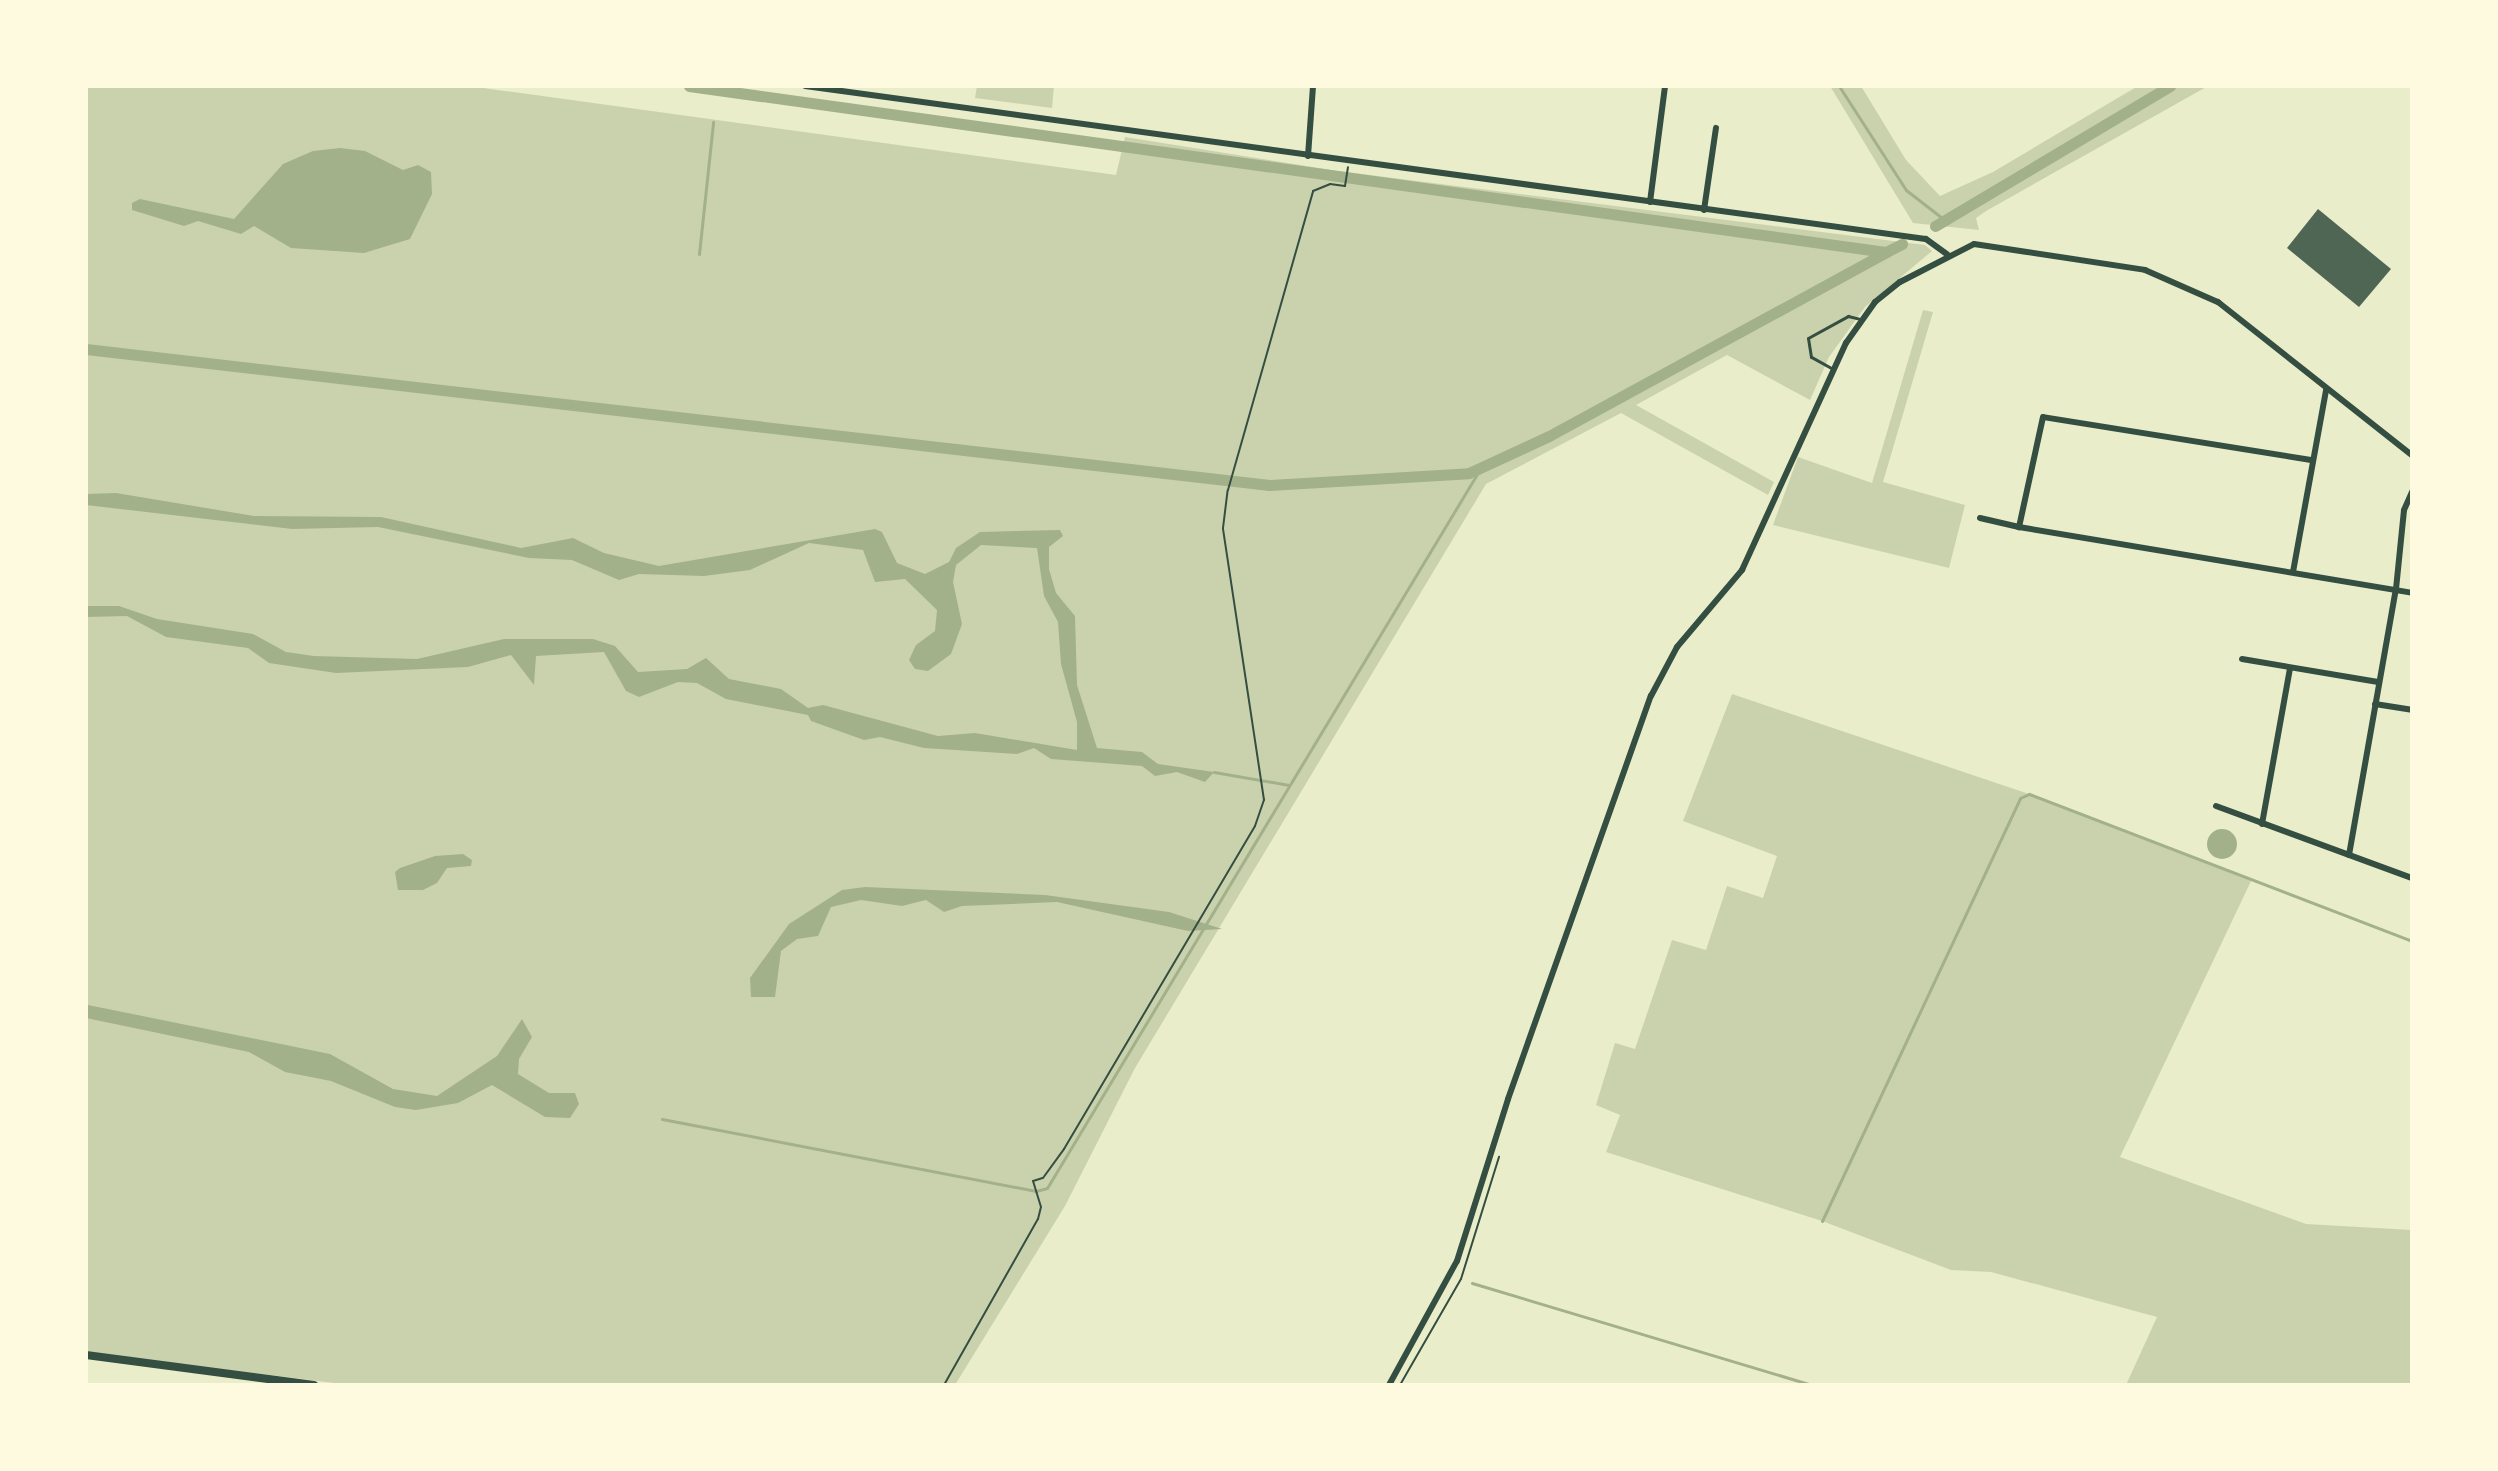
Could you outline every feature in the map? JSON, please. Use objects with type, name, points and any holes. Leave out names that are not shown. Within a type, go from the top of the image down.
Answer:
[{"type":"main road","points":[[86,1355],[314,1385]]},
{"type":"street","points":[[805,86],[1926,239],[1947,254]]},
{"type":"street","points":[[1308,156],[1313,86]]},
{"type":"street","points":[[1650,202],[1665,86]]},
{"type":"street","points":[[1704,210],[1716,128]]},
{"type":"street","points":[[1389,1385],[1457,1261],[1508,1099],[1651,696],[1677,647],[1742,570],[1833,369],[1860,319],[1900,282],[1947,254],[1989,244],[2145,270],[2218,302],[2412,455]]},
{"type":"street","points":[[2293,572],[2326,390]]},
{"type":"street","points":[[2019,527],[2043,417],[2311,460]]},
{"type":"street","points":[[2349,855],[2396,589],[2404,510],[2412,492]]},
{"type":"street","points":[[1980,518],[2412,593]]},
{"type":"street","points":[[2242,659],[2378,682]]},
{"type":"street","points":[[2262,824],[2290,668]]},
{"type":"street","points":[[2375,704],[2412,710]]},
{"type":"street","points":[[2216,806],[2412,878]]},
{"type":"lane","points":[[1833,369],[1811,357],[1808,338],[1848,316],[1860,319]]},
{"type":"path","points":[[944,1385],[1041,1207],[1033,1181],[1043,1178],[1064,1149],[1255,826],[1265,783],[1223,528],[1228,490],[1273,318],[1313,191],[1330,184],[1346,184],[1348,168]]},
{"type":"path","points":[[1400,1385],[1461,1279],[1499,1154]]},
{"type":"shaded area","points":[[86,86],[469,86],[1116,175],[1125,137],[1338,171],[1925,245],[1932,251],[1865,307],[1829,357],[1810,400],[1727,355],[1636,405],[1774,482],[1768,495],[1621,413],[1486,484],[1135,1068],[1065,1206],[955,1385],[350,1385],[86,1352]]},
{"type":"shaded area","points":[[977,86],[1054,86],[1052,108],[975,98]]},
{"type":"shaded area","points":[[1830,86],[1861,86],[1906,160],[1940,196],[1993,172],[2138,86],[2208,86],[1986,211],[1976,218],[1979,230],[1913,223]]},
{"type":"shaded area","points":[[340,148],[365,151],[403,170],[418,165],[431,172],[432,194],[410,239],[364,253],[291,248],[254,226],[241,234],[198,221],[184,226],[132,210],[132,203],[140,199],[234,219],[283,164],[313,151]]},
{"type":"shaded area","points":[[1923,310],[1933,312],[1883,482],[1965,505],[1949,568],[1773,525],[1798,457],[1872,483]]},
{"type":"shaded area","points":[[116,493],[254,516],[381,517],[521,548],[573,538],[604,553],[659,566],[875,529],[882,532],[897,563],[925,574],[949,562],[956,548],[980,532],[1060,530],[1063,536],[1049,547],[1049,569],[1056,593],[1075,616],[1077,685],[1097,748],[1142,752],[1158,764],[1214,772],[1205,782],[1177,772],[1155,776],[1142,766],[1051,759],[1034,748],[1017,754],[924,748],[880,737],[864,740],[811,721],[808,715],[726,699],[697,683],[678,682],[639,697],[626,691],[604,652],[536,656],[534,685],[511,655],[468,667],[336,673],[269,663],[248,648],[166,637],[127,616],[86,617],[86,606],[119,606],[157,619],[253,634],[286,652],[314,656],[417,659],[504,639],[593,639],[615,646],[638,672],[687,669],[706,658],[729,679],[781,689],[808,708],[823,705],[938,736],[975,733],[1077,750],[1077,722],[1061,664],[1058,622],[1044,596],[1037,548],[981,545],[956,565],[953,582],[962,624],[951,654],[928,671],[915,669],[909,660],[916,645],[935,631],[937,610],[905,579],[875,582],[863,550],[809,543],[750,570],[704,576],[639,574],[619,580],[572,560],[529,558],[378,527],[292,529],[86,505],[86,494]]},
{"type":"shaded area","points":[[1732,694],[2029,794],[2252,879],[2120,1157],[2306,1224],[2412,1230],[2412,1385],[2126,1385],[2157,1317],[1991,1272],[1951,1270],[1822,1221],[1606,1152],[1620,1115],[1596,1105],[1615,1043],[1635,1049],[1672,940],[1706,950],[1727,886],[1763,898],[1777,856],[1683,821]]},
{"type":"shaded area","points":[[2222,829],[2233,833],[2237,844],[2233,855],[2222,859],[2211,855],[2207,844],[2211,833]]},
{"type":"shaded area","points":[[463,854],[472,860],[471,866],[447,868],[437,883],[423,890],[398,890],[395,872],[400,868],[435,856]]},
{"type":"shaded area","points":[[865,887],[1045,895],[1169,912],[1222,929],[1188,931],[1057,902],[962,906],[944,912],[926,900],[902,906],[861,900],[831,907],[818,936],[797,939],[781,951],[775,997],[751,997],[750,978],[789,924],[842,890]]},
{"type":"shaded area","points":[[88,1005],[330,1054],[393,1089],[437,1096],[497,1056],[522,1019],[532,1037],[519,1059],[518,1074],[549,1093],[575,1093],[579,1104],[570,1118],[545,1117],[492,1085],[458,1103],[416,1110],[395,1107],[331,1081],[285,1072],[249,1052],[86,1018]]},
{"type":"building","points":[[2318,209],[2391,269],[2359,307],[2287,248]]},
{"type":"waterway","points":[[689,86],[1886,252],[1902,244]]},
{"type":"waterway","points":[[1839,86],[1906,190],[1946,221]]},
{"type":"waterway","points":[[1935,226],[2170,86]]},
{"type":"waterway","points":[[699,254],[713,122]]},
{"type":"waterway","points":[[86,349],[1269,485],[1469,473],[1549,436],[1886,252]]},
{"type":"waterway","points":[[662,1119],[1036,1191],[1047,1188],[1483,464]]},
{"type":"waterway","points":[[1214,772],[1289,785]]},
{"type":"waterway","points":[[1822,1221],[2020,798],[2029,794],[2412,941]]},
{"type":"waterway","points":[[1472,1283],[1811,1385]]}]
